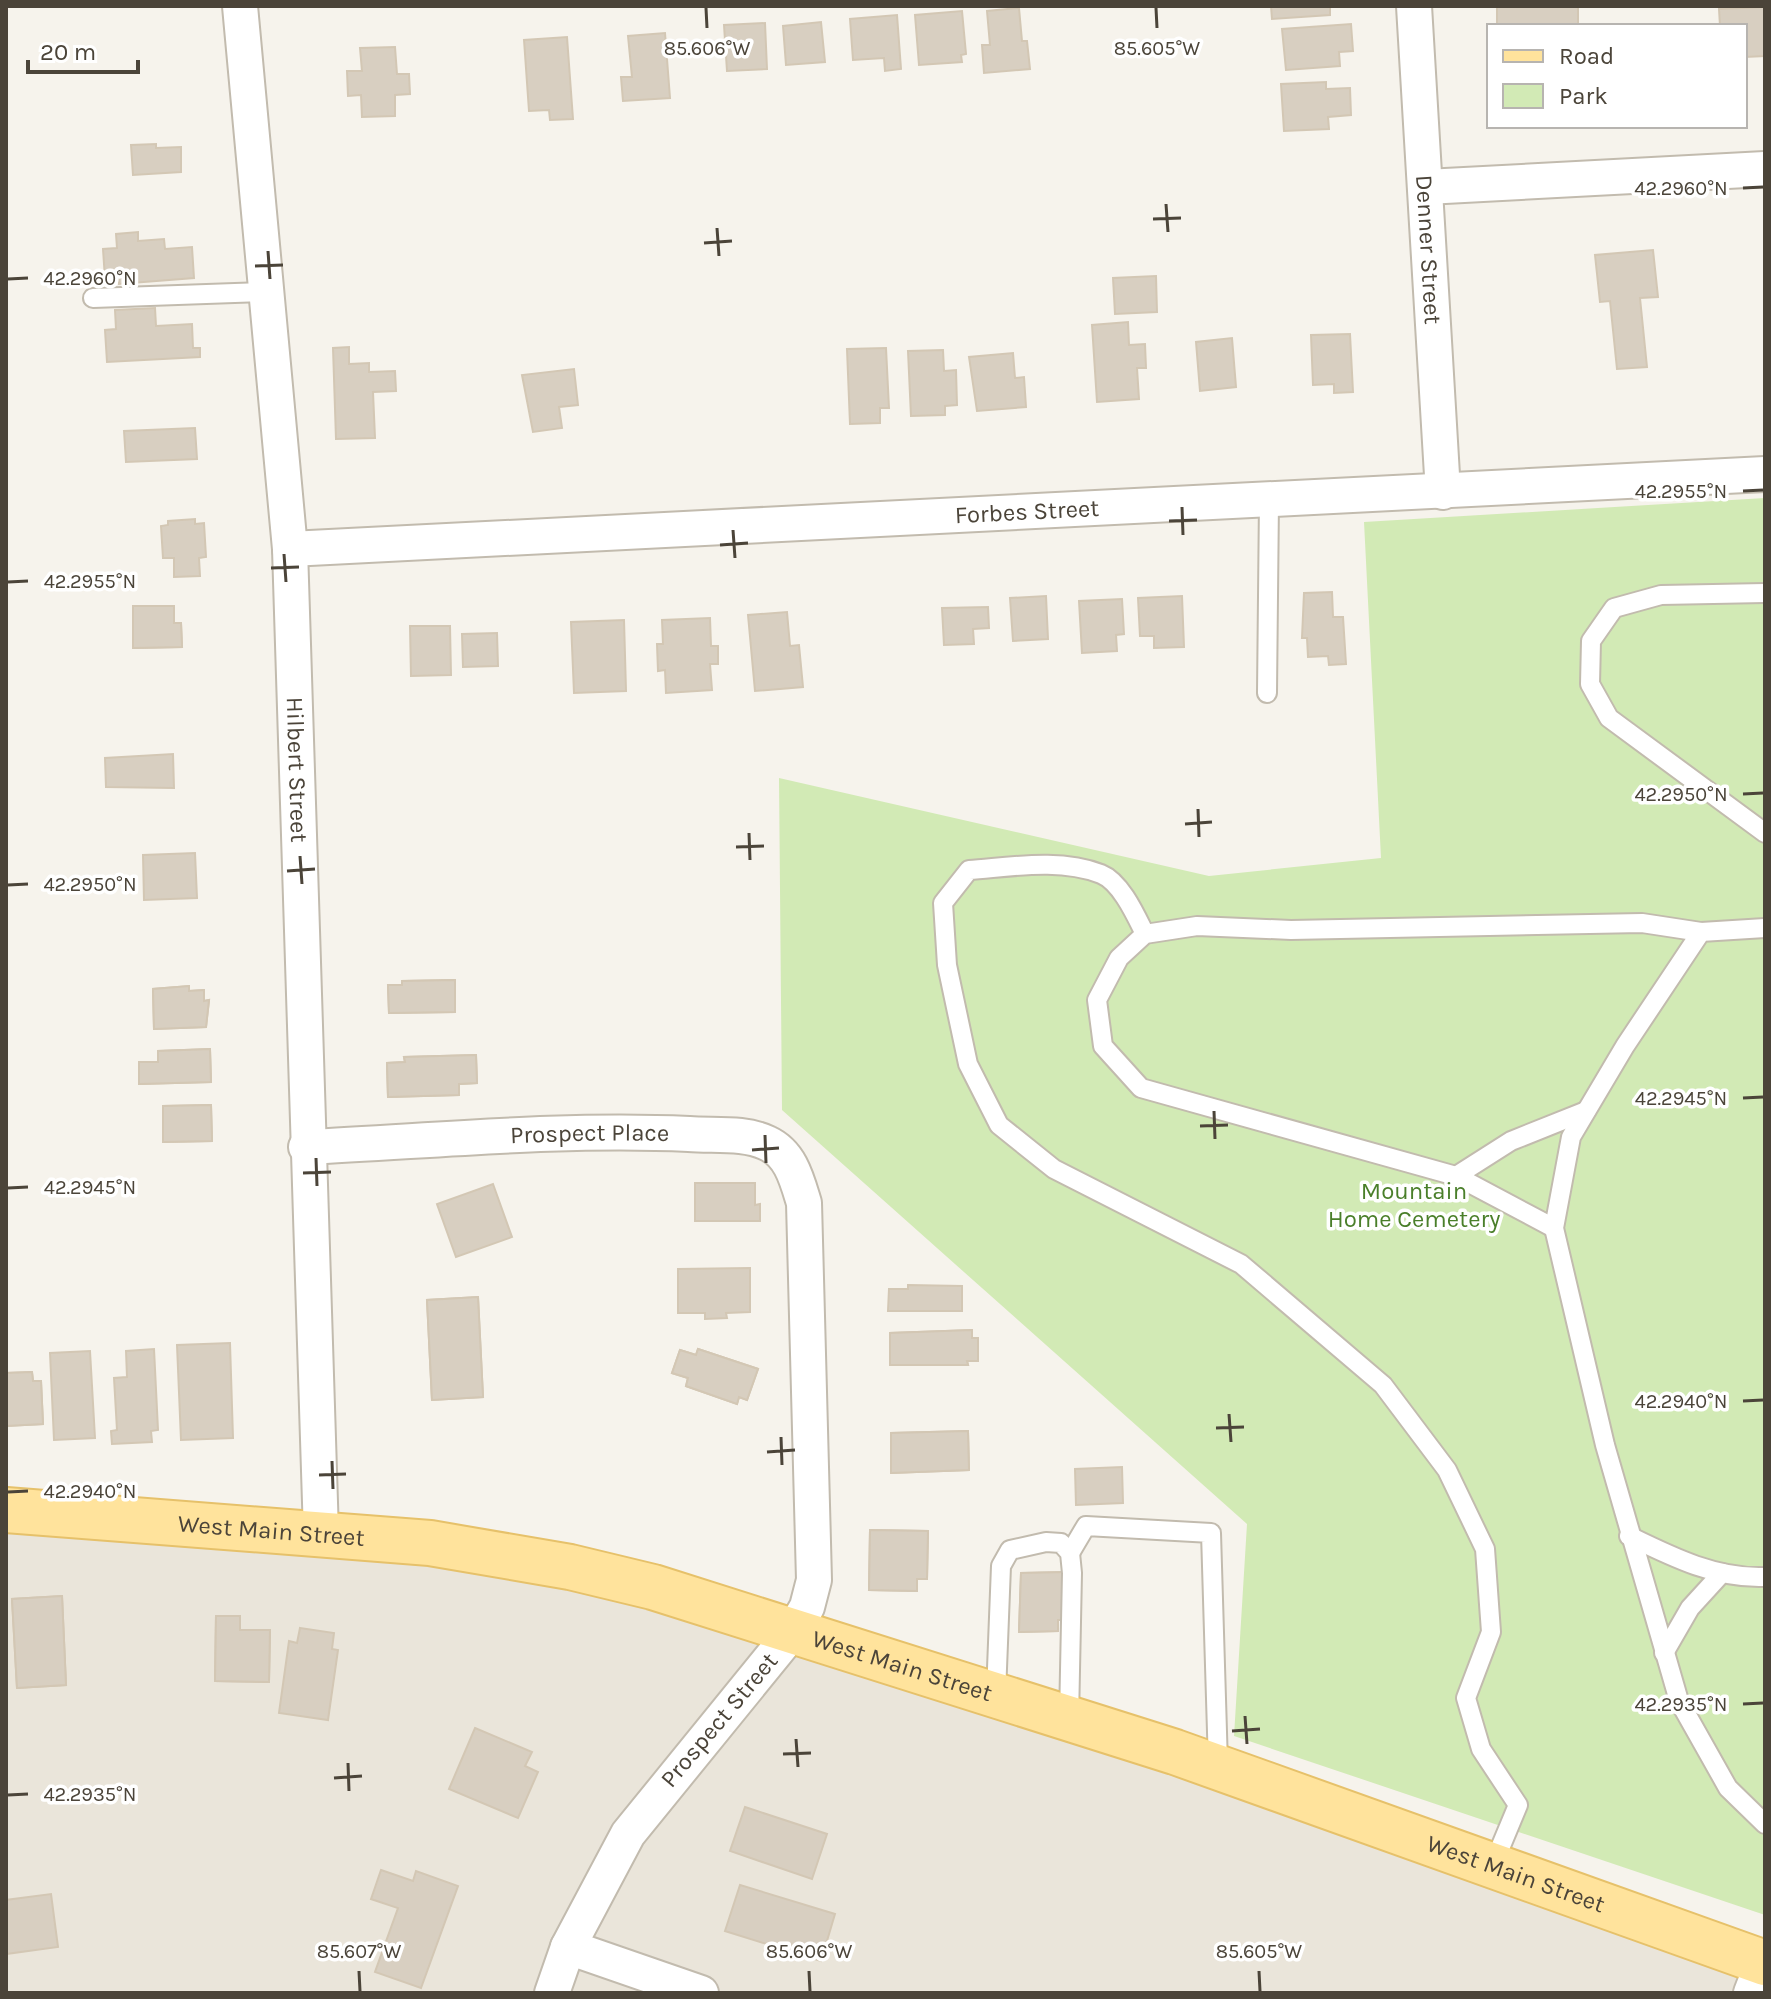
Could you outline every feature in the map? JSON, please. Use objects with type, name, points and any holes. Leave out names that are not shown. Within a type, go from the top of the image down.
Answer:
[{"type":"main road","name":"West Main Street","points":[[6,1510],[430,1543],[581,1569],[653,1587],[1218,1767],[1493,1865],[1760,1973]]},
{"type":"street","name":"Hilbert Street","points":[[240,6],[290,549],[306,1147],[321,1534]]},
{"type":"street","name":"Denner Street","points":[[1414,6],[1443,492]]},
{"type":"street","points":[[1426,187],[1765,169]]},
{"type":"street","name":"Forbes Street","points":[[290,549],[1765,474]]},
{"type":"street","name":"Prospect Place","points":[[306,1147],[616,1131],[739,1137],[767,1143],[794,1169],[804,1203],[805,1236]]},
{"type":"street","name":"Prospect Street","points":[[552,1993],[568,1947],[628,1834],[793,1631],[807,1607],[814,1580],[805,1236]]},
{"type":"street","points":[[568,1947],[701,1993]]},
{"type":"lane","points":[[93,298],[266,292]]},
{"type":"lane","points":[[1267,693],[1269,500]]},
{"type":"lane","points":[[1765,593],[1661,595],[1614,608],[1591,641],[1590,684],[1609,718],[1765,833]]},
{"type":"lane","points":[[1145,934],[1133,908],[1103,875],[1040,864],[969,870],[943,903],[947,965],[968,1064],[999,1125],[1054,1169],[1241,1264],[1383,1385],[1447,1470],[1485,1549],[1491,1632],[1466,1698],[1481,1749],[1518,1805],[1493,1865]]},
{"type":"lane","points":[[1554,1228],[1456,1176],[1141,1088],[1103,1046],[1097,1000],[1119,958],[1145,934],[1197,926],[1307,930],[1642,923],[1701,932],[1765,928]]},
{"type":"lane","points":[[1701,932],[1571,1137],[1554,1228],[1629,1536],[1679,1701],[1728,1788],[1765,1824]]},
{"type":"lane","points":[[1456,1176],[1511,1141],[1586,1111]]},
{"type":"lane","points":[[1069,1719],[1070,1553],[1086,1526],[1211,1533],[1218,1767]]},
{"type":"lane","points":[[1629,1536],[1675,1559],[1738,1578],[1765,1577]]},
{"type":"lane","points":[[996,1697],[1001,1566],[1010,1550],[1025,1545],[1061,1543],[1070,1553]]},
{"type":"lane","points":[[1664,1653],[1690,1608],[1722,1573]]},
{"type":"shaded area","points":[[6,1510],[570,1567],[1765,1963],[1765,1993],[6,1993]]},
{"type":"green space","name":"Mountain Home Cemetery","points":[[1765,498],[1765,1915],[1234,1736],[1247,1524],[782,1110],[779,778],[1209,876],[1381,858],[1364,522]]},
{"type":"building","points":[[1271,6],[1330,6],[1330,15],[1272,19]]},
{"type":"building","points":[[1497,6],[1578,6],[1578,24],[1497,24]]},
{"type":"building","points":[[1765,7],[1765,56],[1747,57],[1747,24],[1720,24],[1719,9]]},
{"type":"building","points":[[1019,8],[1022,41],[1027,41],[1030,69],[984,73],[982,45],[990,45],[987,11]]},
{"type":"building","points":[[962,11],[966,54],[961,55],[962,62],[919,65],[915,15]]},
{"type":"building","points":[[897,15],[901,69],[885,71],[884,58],[853,60],[850,19]]},
{"type":"building","points":[[821,22],[825,62],[786,65],[783,26]]},
{"type":"building","points":[[765,23],[767,69],[727,71],[724,25]]},
{"type":"building","points":[[1351,24],[1353,51],[1339,52],[1340,66],[1286,70],[1282,29]]},
{"type":"building","points":[[665,33],[670,98],[623,101],[621,77],[632,77],[628,36]]},
{"type":"building","points":[[567,37],[573,119],[550,120],[549,110],[529,111],[524,40]]},
{"type":"building","points":[[395,47],[397,74],[409,74],[410,94],[395,95],[395,116],[362,117],[361,95],[348,96],[347,71],[362,71],[360,48]]},
{"type":"building","points":[[1326,82],[1326,89],[1350,88],[1351,115],[1328,117],[1329,129],[1284,131],[1281,84]]},
{"type":"building","points":[[156,144],[156,148],[181,147],[181,172],[133,175],[131,145]]},
{"type":"building","points":[[138,232],[138,241],[164,239],[165,249],[192,247],[194,278],[119,284],[119,278],[105,279],[103,249],[117,248],[116,234]]},
{"type":"building","points":[[1653,250],[1658,297],[1640,298],[1647,367],[1617,369],[1610,301],[1600,302],[1595,255]]},
{"type":"building","points":[[1156,276],[1157,312],[1115,314],[1113,278]]},
{"type":"building","points":[[155,308],[156,326],[192,324],[193,348],[200,348],[200,357],[107,362],[105,330],[116,329],[115,310]]},
{"type":"building","points":[[1128,322],[1129,345],[1145,344],[1146,368],[1137,368],[1139,399],[1097,402],[1092,325]]},
{"type":"building","points":[[1350,334],[1353,392],[1334,393],[1334,384],[1313,385],[1311,335]]},
{"type":"building","points":[[1232,338],[1236,387],[1200,391],[1196,342]]},
{"type":"building","points":[[349,347],[349,364],[369,363],[369,372],[395,371],[396,391],[373,392],[375,438],[336,439],[333,348]]},
{"type":"building","points":[[886,348],[889,408],[880,408],[880,423],[850,424],[847,349]]},
{"type":"building","points":[[943,350],[944,371],[956,370],[957,405],[945,406],[945,415],[911,416],[908,351]]},
{"type":"building","points":[[1013,353],[1015,378],[1024,377],[1026,407],[977,411],[969,357]]},
{"type":"building","points":[[574,369],[578,405],[559,407],[562,428],[533,432],[522,375]]},
{"type":"building","points":[[195,428],[197,459],[126,462],[124,431]]},
{"type":"building","points":[[195,519],[195,524],[204,523],[206,557],[199,558],[200,576],[174,577],[174,558],[163,558],[161,526],[168,525],[168,521]]},
{"type":"building","points":[[1332,592],[1333,617],[1343,617],[1346,664],[1329,665],[1328,656],[1308,657],[1307,638],[1302,638],[1304,593]]},
{"type":"building","points":[[1046,596],[1048,639],[1013,641],[1010,598]]},
{"type":"building","points":[[1182,596],[1184,647],[1154,648],[1154,636],[1140,636],[1138,598]]},
{"type":"building","points":[[1122,599],[1124,634],[1116,635],[1117,651],[1082,653],[1079,601]]},
{"type":"building","points":[[133,606],[174,606],[174,623],[181,623],[182,647],[133,648]]},
{"type":"building","points":[[133,606],[174,606],[174,623],[181,623],[182,647],[133,648]]},
{"type":"building","points":[[988,607],[989,628],[973,629],[974,644],[944,645],[942,608]]},
{"type":"building","points":[[787,612],[790,646],[799,645],[803,687],[755,691],[748,615]]},
{"type":"building","points":[[710,618],[711,646],[718,646],[718,664],[710,664],[712,690],[666,693],[665,670],[658,671],[657,644],[663,644],[662,620]]},
{"type":"building","points":[[624,620],[626,691],[574,693],[571,622]]},
{"type":"building","points":[[410,626],[450,626],[451,675],[411,676]]},
{"type":"building","points":[[497,633],[498,666],[463,667],[462,634]]},
{"type":"building","points":[[173,754],[174,788],[106,787],[105,758]]},
{"type":"building","points":[[195,853],[197,898],[144,900],[143,855]]},
{"type":"building","points":[[455,980],[455,1012],[389,1013],[388,985],[402,985],[402,981]]},
{"type":"building","points":[[455,980],[455,1012],[389,1013],[388,985],[402,985],[402,981]]},
{"type":"building","points":[[189,986],[189,991],[204,990],[204,1001],[209,1000],[206,1027],[154,1029],[153,989]]},
{"type":"building","points":[[189,986],[189,991],[204,990],[204,1001],[209,1000],[206,1027],[154,1029],[153,989]]},
{"type":"building","points":[[210,1049],[211,1082],[139,1084],[139,1062],[158,1062],[158,1051]]},
{"type":"building","points":[[210,1049],[211,1082],[139,1084],[139,1062],[158,1062],[158,1051]]},
{"type":"building","points":[[476,1055],[477,1083],[459,1084],[459,1095],[388,1097],[387,1063],[405,1062],[404,1057]]},
{"type":"building","points":[[476,1055],[477,1083],[459,1084],[459,1095],[388,1097],[387,1063],[405,1062],[404,1057]]},
{"type":"building","points":[[211,1105],[212,1141],[163,1142],[163,1106]]},
{"type":"building","points":[[211,1105],[212,1141],[163,1142],[163,1106]]},
{"type":"building","points":[[695,1183],[755,1183],[755,1205],[760,1204],[760,1221],[695,1221]]},
{"type":"building","points":[[493,1184],[512,1237],[456,1257],[437,1204]]},
{"type":"building","points":[[750,1268],[750,1312],[726,1313],[727,1318],[705,1319],[705,1313],[678,1313],[678,1269]]},
{"type":"building","points":[[908,1285],[962,1286],[962,1311],[888,1311],[889,1289],[908,1289]]},
{"type":"building","points":[[478,1297],[483,1397],[432,1400],[427,1300]]},
{"type":"building","points":[[478,1297],[483,1397],[432,1400],[427,1300]]},
{"type":"building","points":[[972,1330],[972,1338],[978,1338],[978,1361],[967,1361],[968,1365],[890,1365],[890,1333]]},
{"type":"building","points":[[972,1330],[972,1338],[978,1338],[978,1361],[967,1361],[968,1365],[890,1365],[890,1333]]},
{"type":"building","points":[[230,1343],[233,1438],[181,1440],[177,1345]]},
{"type":"building","points":[[154,1349],[158,1430],[151,1431],[152,1442],[112,1444],[111,1431],[117,1430],[114,1378],[127,1377],[126,1351]]},
{"type":"building","points":[[698,1349],[758,1369],[747,1400],[739,1397],[737,1404],[686,1386],[688,1378],[672,1373],[680,1350],[696,1355]]},
{"type":"building","points":[[698,1349],[758,1369],[747,1400],[739,1397],[737,1404],[686,1386],[688,1378],[672,1373],[680,1350],[696,1355]]},
{"type":"building","points":[[90,1351],[95,1438],[54,1440],[50,1353]]},
{"type":"building","points":[[32,1372],[33,1381],[41,1381],[43,1424],[6,1426],[6,1373]]},
{"type":"building","points":[[32,1372],[33,1381],[41,1381],[43,1424],[6,1426],[6,1373]]},
{"type":"building","points":[[968,1431],[969,1470],[891,1473],[891,1433]]},
{"type":"building","points":[[968,1431],[969,1470],[891,1473],[891,1433]]},
{"type":"building","points":[[1122,1467],[1123,1503],[1076,1505],[1075,1469]]},
{"type":"building","points":[[870,1530],[928,1531],[927,1579],[917,1579],[917,1591],[869,1590]]},
{"type":"building","points":[[870,1530],[928,1531],[927,1579],[917,1579],[917,1591],[869,1590]]},
{"type":"building","points":[[1067,1572],[1068,1620],[1058,1620],[1058,1631],[1019,1632],[1021,1573]]},
{"type":"building","points":[[1067,1572],[1068,1620],[1058,1620],[1058,1631],[1019,1632],[1021,1573]]},
{"type":"building","points":[[62,1596],[66,1685],[17,1688],[12,1599]]},
{"type":"building","points":[[62,1596],[66,1685],[17,1688],[12,1599]]},
{"type":"building","points":[[216,1616],[240,1616],[240,1630],[270,1630],[269,1682],[215,1681]]},
{"type":"building","points":[[216,1616],[240,1616],[240,1630],[270,1630],[269,1682],[215,1681]]},
{"type":"building","points":[[300,1628],[334,1633],[332,1649],[338,1650],[328,1720],[279,1713],[289,1641],[297,1643]]},
{"type":"building","points":[[475,1728],[532,1752],[525,1766],[538,1772],[518,1818],[449,1789]]},
{"type":"building","points":[[745,1807],[827,1834],[812,1879],[730,1851]]},
{"type":"building","points":[[381,1870],[413,1881],[416,1871],[458,1886],[421,1988],[375,1972],[398,1908],[371,1899]]},
{"type":"building","points":[[740,1885],[835,1914],[821,1961],[725,1931]]},
{"type":"building","points":[[51,1894],[58,1947],[6,1954],[6,1900]]}]
